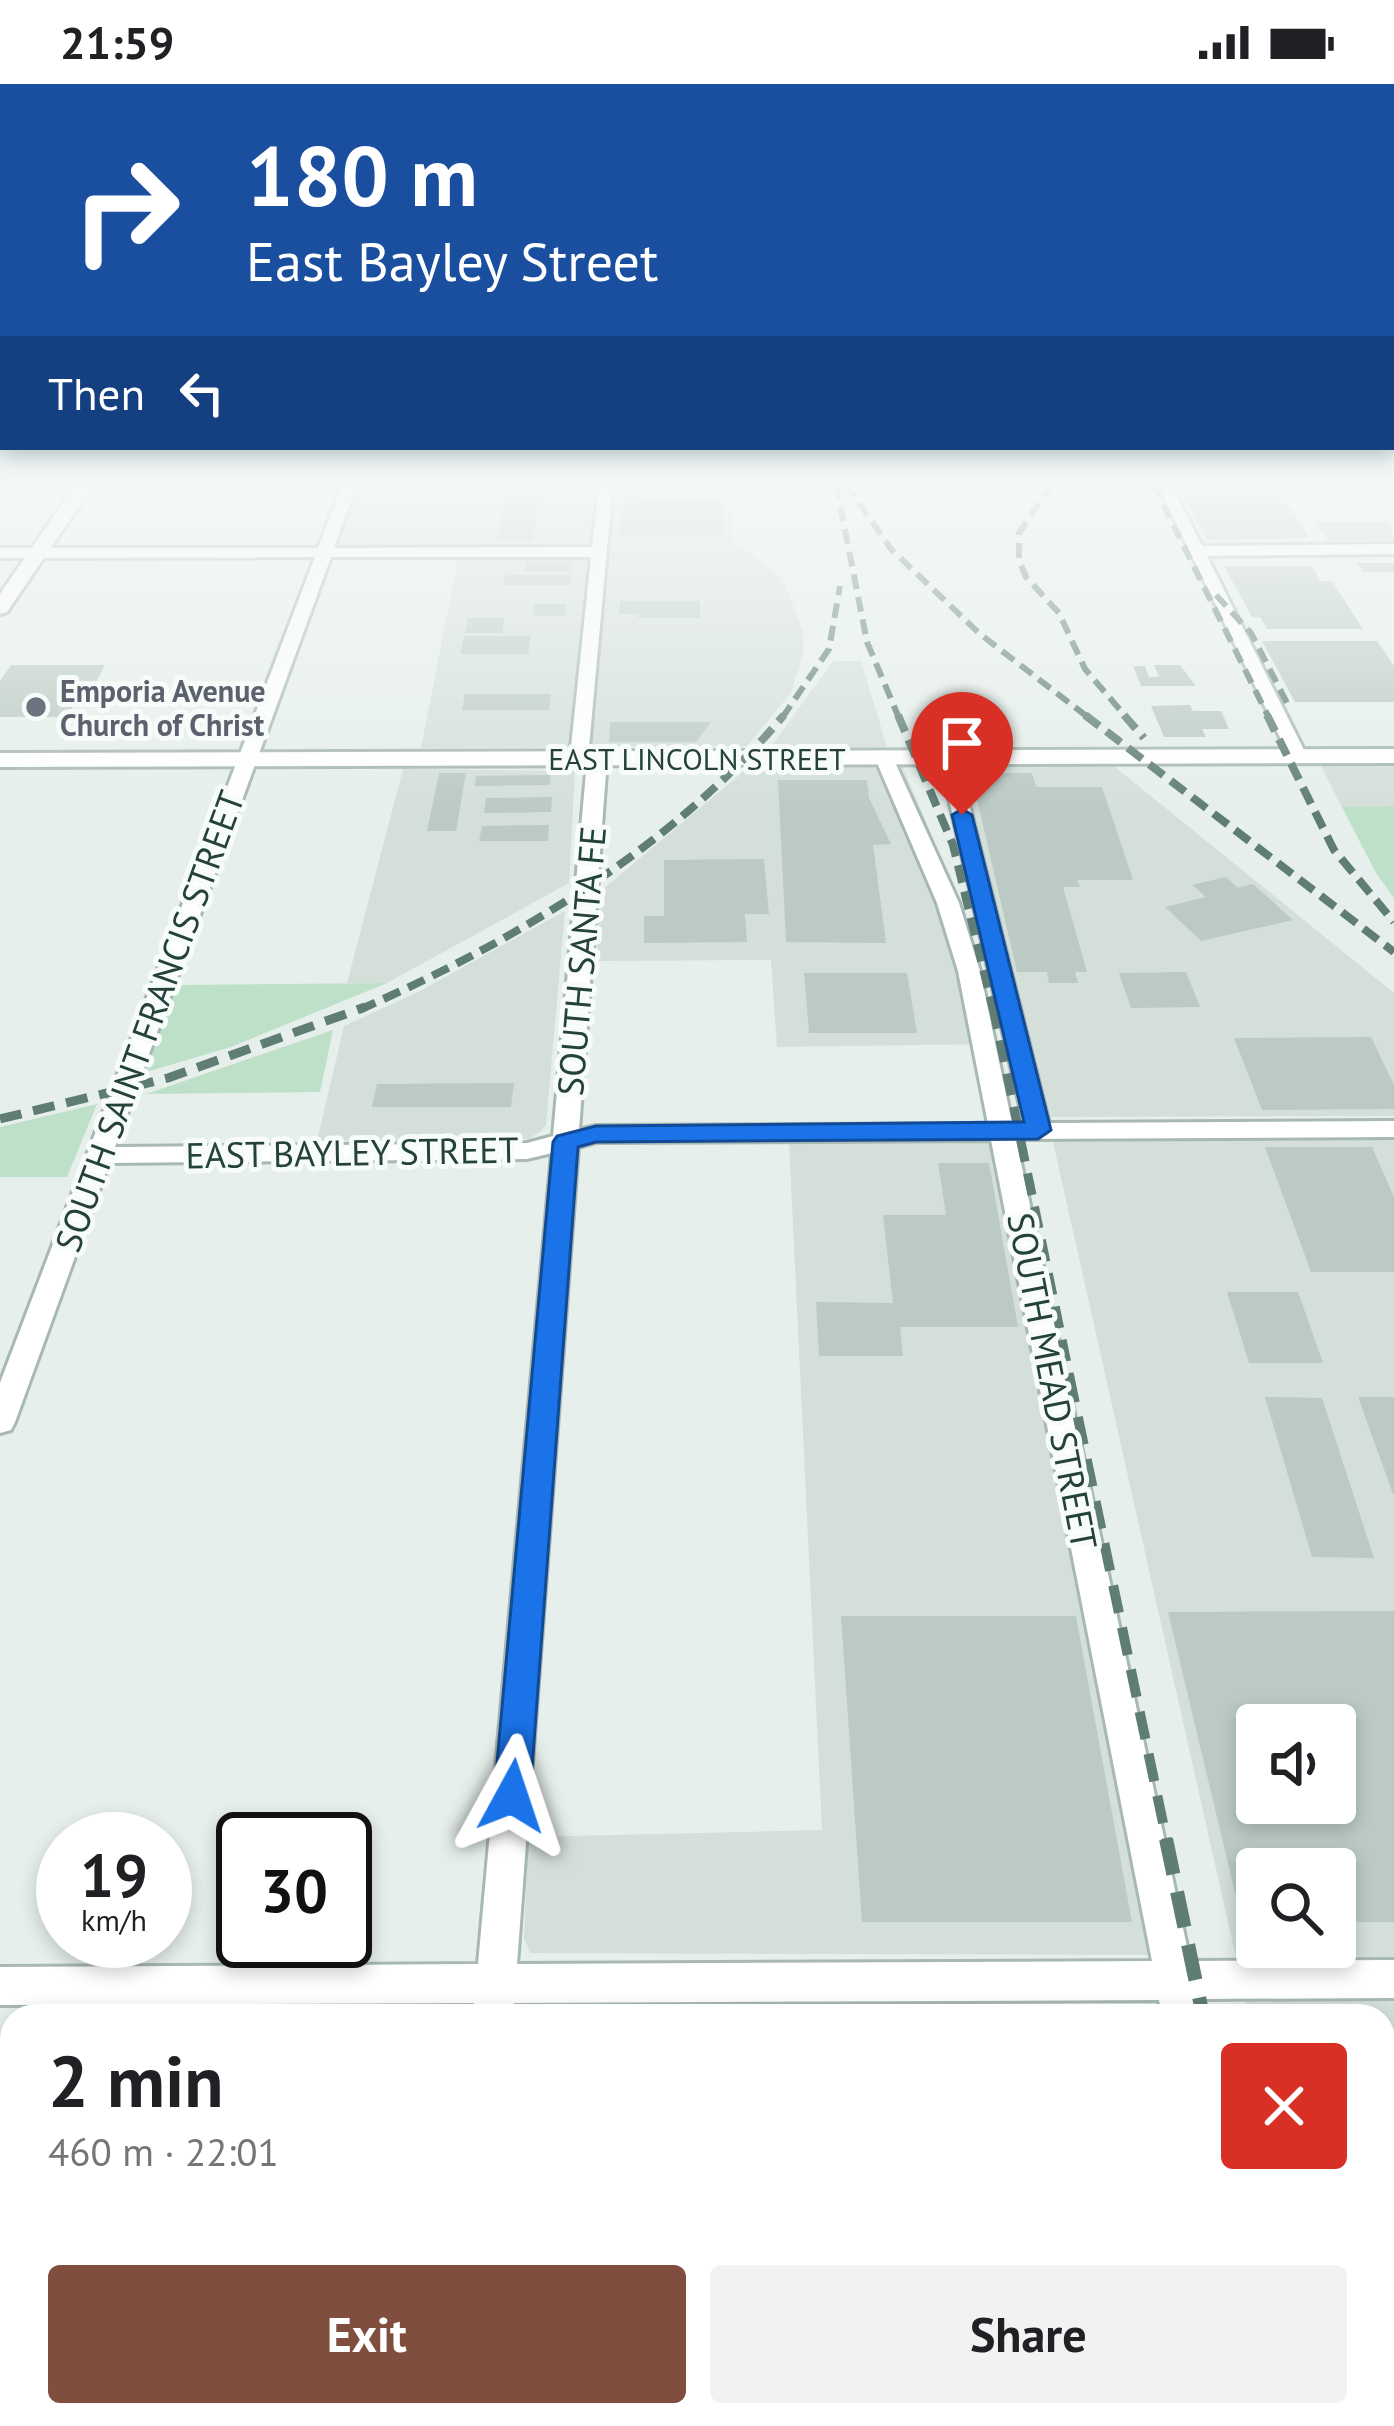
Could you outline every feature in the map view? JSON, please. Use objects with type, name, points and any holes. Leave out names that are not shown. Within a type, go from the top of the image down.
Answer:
[{"type":"street","name":"SOUTH SAINT FRANCIS STREET","points":[[0,1422],[309,593]]},
{"type":"street","name":"SOUTH SANTA FE","points":[[494,1999],[596,773],[580,747],[595,593]]},
{"type":"street","points":[[1219,593],[1298,756]]},
{"type":"street","points":[[948,756],[1038,1130]]},
{"type":"street","name":"EAST LINCOLN STREET","points":[[0,760],[1394,756]]},
{"type":"street","name":"SOUTH MEAD STREET","points":[[884,758],[961,940],[1178,1999]]},
{"type":"street","name":"EAST BAYLEY STREET","points":[[100,1156],[527,1151],[596,1134],[1394,1129]]},
{"type":"street","points":[[0,1986],[494,1999],[1178,1999],[1394,1979]]},
{"type":"shaded area","points":[[451,593],[788,593],[803,631],[803,654],[791,693],[747,746],[421,748]]},
{"type":"shaded area","points":[[833,661],[861,661],[887,747],[771,747]]},
{"type":"shaded area","points":[[1320,764],[1394,764],[1394,806],[1342,807]]},
{"type":"shaded area","points":[[978,765],[1115,767],[1394,993],[1394,1116],[1051,1117],[964,771]]},
{"type":"shaded area","points":[[750,766],[903,767],[962,909],[991,1044],[777,1047],[771,960],[597,961],[597,894]]},
{"type":"shaded area","points":[[403,769],[575,771],[569,883],[387,983],[347,983]]},
{"type":"shaded area","points":[[565,911],[546,1125],[540,1132],[528,1139],[317,1141],[344,1026],[418,992]]},
{"type":"shaded area","points":[[1394,1138],[1394,2004],[1246,2004],[1238,1968],[1356,1968],[1356,1848],[1236,1848],[1236,1958],[1053,1142]]},
{"type":"shaded area","points":[[992,1141],[1148,1955],[530,1953],[524,1938],[528,1837],[822,1830],[789,1142]]},
{"type":"green space","points":[[1394,806],[1394,898],[1342,807]]},
{"type":"green space","points":[[387,983],[231,1047],[143,1073],[177,985]]},
{"type":"green space","points":[[333,1030],[320,1092],[146,1094]]},
{"type":"green space","points":[[97,1104],[67,1177],[0,1177],[0,1127]]},
{"type":"building","points":[[1239,593],[1340,593],[1363,629],[1267,629],[1260,617],[1252,617]]},
{"type":"building","points":[[620,601],[700,601],[700,618],[619,614]]},
{"type":"building","points":[[535,604],[567,604],[565,616],[533,616]]},
{"type":"building","points":[[468,618],[505,618],[502,633],[465,633]]},
{"type":"building","points":[[464,636],[531,636],[528,654],[460,654]]},
{"type":"building","points":[[1262,641],[1377,641],[1394,666],[1394,702],[1295,702]]},
{"type":"building","points":[[11,665],[105,665],[88,698],[78,698],[67,717],[0,717],[0,681]]},
{"type":"building","points":[[1154,665],[1180,665],[1196,686],[1141,686],[1133,666],[1145,666],[1149,677],[1159,677]]},
{"type":"building","points":[[465,694],[551,694],[549,710],[462,710]]},
{"type":"building","points":[[1190,705],[1193,711],[1221,711],[1229,729],[1202,729],[1206,737],[1164,737],[1151,706]]},
{"type":"building","points":[[952,707],[996,707],[1006,740],[960,741]]},
{"type":"building","points":[[610,722],[711,722],[696,742],[609,742]]},
{"type":"building","points":[[439,773],[466,773],[456,831],[427,831]]},
{"type":"building","points":[[971,773],[1032,773],[1036,787],[1102,787],[1133,880],[1077,880],[1080,887],[1063,887],[1087,972],[1075,972],[1078,983],[1049,983],[1047,972],[1017,972]]},
{"type":"building","points":[[551,775],[550,785],[475,786],[476,776]]},
{"type":"building","points":[[778,780],[867,780],[869,798],[891,844],[873,845],[886,943],[786,942]]},
{"type":"building","points":[[552,797],[551,812],[484,813],[486,798]]},
{"type":"building","points":[[549,825],[548,841],[479,841],[482,826]]},
{"type":"building","points":[[764,859],[769,914],[745,914],[747,942],[644,943],[644,916],[664,916],[664,860]]},
{"type":"building","points":[[1226,877],[1238,888],[1253,884],[1293,920],[1201,941],[1165,907],[1206,897],[1192,885]]},
{"type":"building","points":[[1186,972],[1200,1007],[1131,1008],[1119,973]]},
{"type":"building","points":[[804,973],[907,973],[917,1033],[809,1033]]},
{"type":"building","points":[[1371,1037],[1394,1085],[1394,1109],[1262,1110],[1234,1038]]},
{"type":"building","points":[[514,1083],[511,1107],[372,1107],[377,1084]]},
{"type":"building","points":[[1265,1147],[1372,1147],[1394,1197],[1394,1272],[1311,1272]]},
{"type":"building","points":[[938,1163],[989,1163],[1018,1327],[900,1327],[903,1356],[819,1356],[816,1302],[893,1303],[883,1215],[946,1215]]},
{"type":"building","points":[[1227,1292],[1298,1292],[1323,1363],[1249,1363]]},
{"type":"building","points":[[1265,1397],[1322,1398],[1374,1558],[1312,1557]]},
{"type":"building","points":[[1358,1397],[1394,1397],[1394,1494],[1393,1494]]},
{"type":"building","points":[[1394,1611],[1394,1922],[1356,1922],[1356,1848],[1236,1848],[1236,1897],[1168,1612]]},
{"type":"building","points":[[841,1616],[1076,1616],[1132,1922],[862,1922]]},
{"type":"railway","points":[[782,718],[829,649],[839,593]]},
{"type":"railway","points":[[857,593],[867,642],[899,718]]},
{"type":"railway","points":[[937,593],[980,634],[1089,718]]},
{"type":"railway","points":[[1041,593],[1059,613],[1085,669],[1127,718]]},
{"type":"railway","points":[[1207,593],[1269,718]]},
{"type":"railway","points":[[1216,595],[1251,633],[1287,703]]},
{"type":"railway","points":[[359,1010],[476,953],[589,886],[693,807],[784,715]]},
{"type":"railway","points":[[898,715],[953,845],[993,1010]]},
{"type":"railway","points":[[1085,715],[1394,952]]},
{"type":"railway","points":[[1124,715],[1144,738]]},
{"type":"railway","points":[[1267,715],[1334,850],[1394,922]]},
{"type":"railway","points":[[0,1119],[168,1078],[365,1007]]},
{"type":"railway","points":[[993,1007],[1070,1378]]},
{"type":"railway","points":[[1069,1375],[1167,1842]]},
{"type":"railway","points":[[1166,1839],[1200,2004]]},
{"type":"place","name":"Emporia Avenue Church of Christ","points":[[36,707]]},
{"type":"route","points":[[512,1796],[566,1142],[596,1134],[1038,1130],[962,815]]}]
